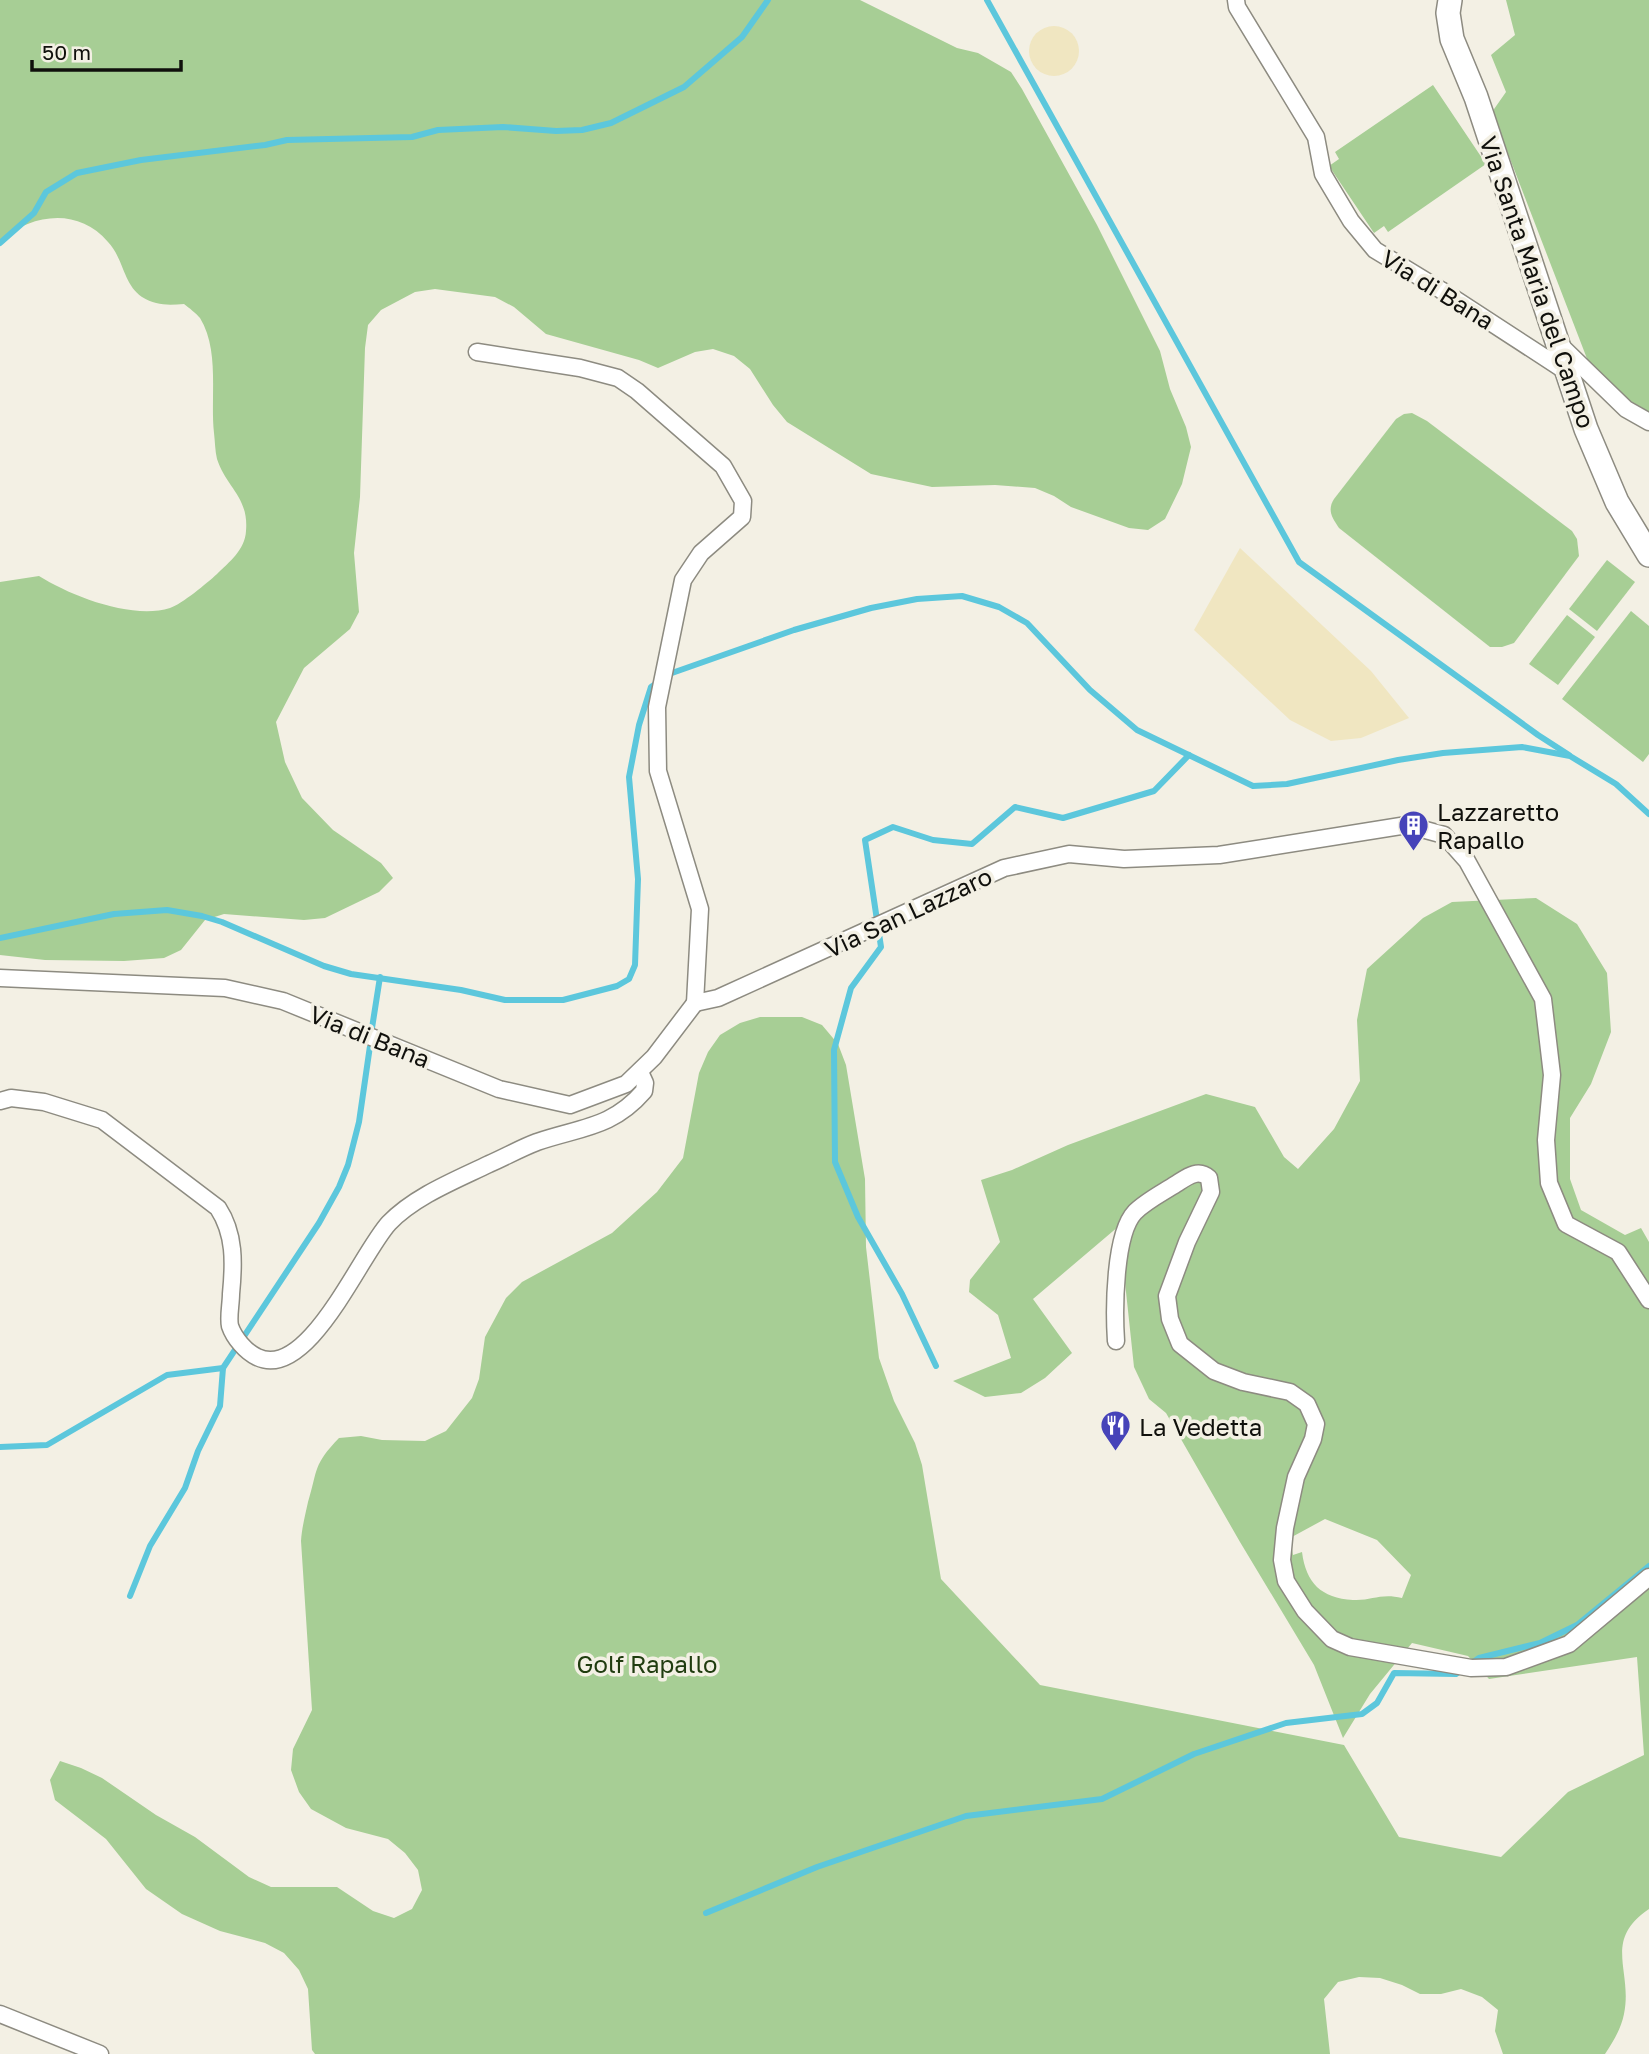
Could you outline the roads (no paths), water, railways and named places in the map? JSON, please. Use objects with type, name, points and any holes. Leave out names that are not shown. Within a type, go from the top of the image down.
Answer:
[{"type":"street","name":"Via di Bana","points":[[1236,0],[1237,6],[1317,137],[1323,174],[1351,222],[1376,250],[1567,372]]},
{"type":"street","name":"Via Santa Maria del Campo","points":[[1450,0],[1448,13],[1452,39],[1476,97],[1586,429],[1617,502],[1649,555]]},
{"type":"street","points":[[1558,342],[1626,409],[1649,422]]},
{"type":"street","points":[[478,352],[580,368],[618,377],[723,466],[743,500],[742,517],[701,553],[683,580],[657,707],[658,771],[700,909],[695,1003]]},
{"type":"street","name":"Via San Lazzaro","points":[[695,1003],[718,998],[1004,868],[1069,854],[1124,859],[1219,855],[1407,825],[1444,835],[1467,861],[1543,999],[1552,1075],[1546,1140],[1549,1183],[1566,1224],[1618,1252],[1649,1300]]},
{"type":"street","name":"Via di Bana","points":[[0,978],[225,988],[283,1001],[499,1089],[570,1105],[626,1084],[654,1057],[695,1003]]},
{"type":"street","points":[[0,1101],[11,1098],[44,1102],[102,1120],[218,1208],[228,1223],[232,1241],[230,1325],[240,1343],[255,1356],[271,1362],[301,1348],[318,1331],[390,1222],[447,1184],[533,1143],[609,1121],[625,1111],[644,1091],[645,1083],[640,1072]]},
{"type":"street","points":[[1116,1341],[1114,1310],[1118,1263],[1128,1224],[1134,1214],[1154,1198],[1197,1173],[1204,1173],[1209,1178],[1211,1192],[1167,1296],[1170,1319],[1180,1344],[1194,1358],[1214,1371],[1243,1382],[1290,1392],[1307,1404],[1316,1424],[1313,1439],[1296,1476],[1285,1528],[1282,1560],[1286,1581],[1305,1611],[1332,1639],[1350,1647],[1471,1668],[1506,1667],[1569,1644],[1649,1577]]},
{"type":"street","points":[[0,2014],[100,2054]]},
{"type":"waterway","points":[[0,243],[34,213],[46,192],[77,173],[141,160],[287,140],[412,137],[438,130],[503,127],[582,130],[611,123],[684,87],[742,37],[768,0]]},
{"type":"waterway","points":[[987,0],[1299,562],[1569,755]]},
{"type":"waterway","points":[[672,673],[794,630],[871,608],[917,599],[962,596],[999,607],[1027,623],[1090,690],[1137,730],[1253,786],[1287,784],[1443,753],[1522,747],[1570,756],[1616,784],[1649,814]]},
{"type":"waterway","points":[[0,938],[114,914],[167,910],[222,922],[324,966],[351,974],[461,990],[505,1000],[563,1000],[617,986],[629,979],[635,965],[638,879],[629,777],[639,725],[651,687],[654,685]]},
{"type":"waterway","points":[[936,1366],[902,1294],[858,1217],[835,1162],[834,1050],[851,988],[881,947],[865,840],[893,827],[933,840],[972,844],[1015,807],[1063,818],[1154,791],[1189,755]]},
{"type":"waterway","points":[[372,1028],[380,977]]},
{"type":"waterway","points":[[130,1596],[150,1546],[185,1488],[198,1451],[220,1406],[223,1368],[319,1223],[339,1187],[348,1165],[359,1122],[370,1046]]},
{"type":"waterway","points":[[0,1447],[47,1445],[167,1375],[223,1368]]},
{"type":"waterway","points":[[706,1913],[817,1867],[966,1816],[1102,1799],[1194,1754],[1286,1723],[1362,1714],[1377,1703],[1394,1673],[1456,1674],[1479,1658],[1540,1643],[1577,1625],[1649,1566]]},
{"type":"place","name":"Lazzaretto Rapallo","points":[[1414,852]]},
{"type":"place","name":"La Vedetta","points":[[1116,1453]]},
{"type":"park label","name":"Golf Rapallo","points":[[647,1663]]}]
